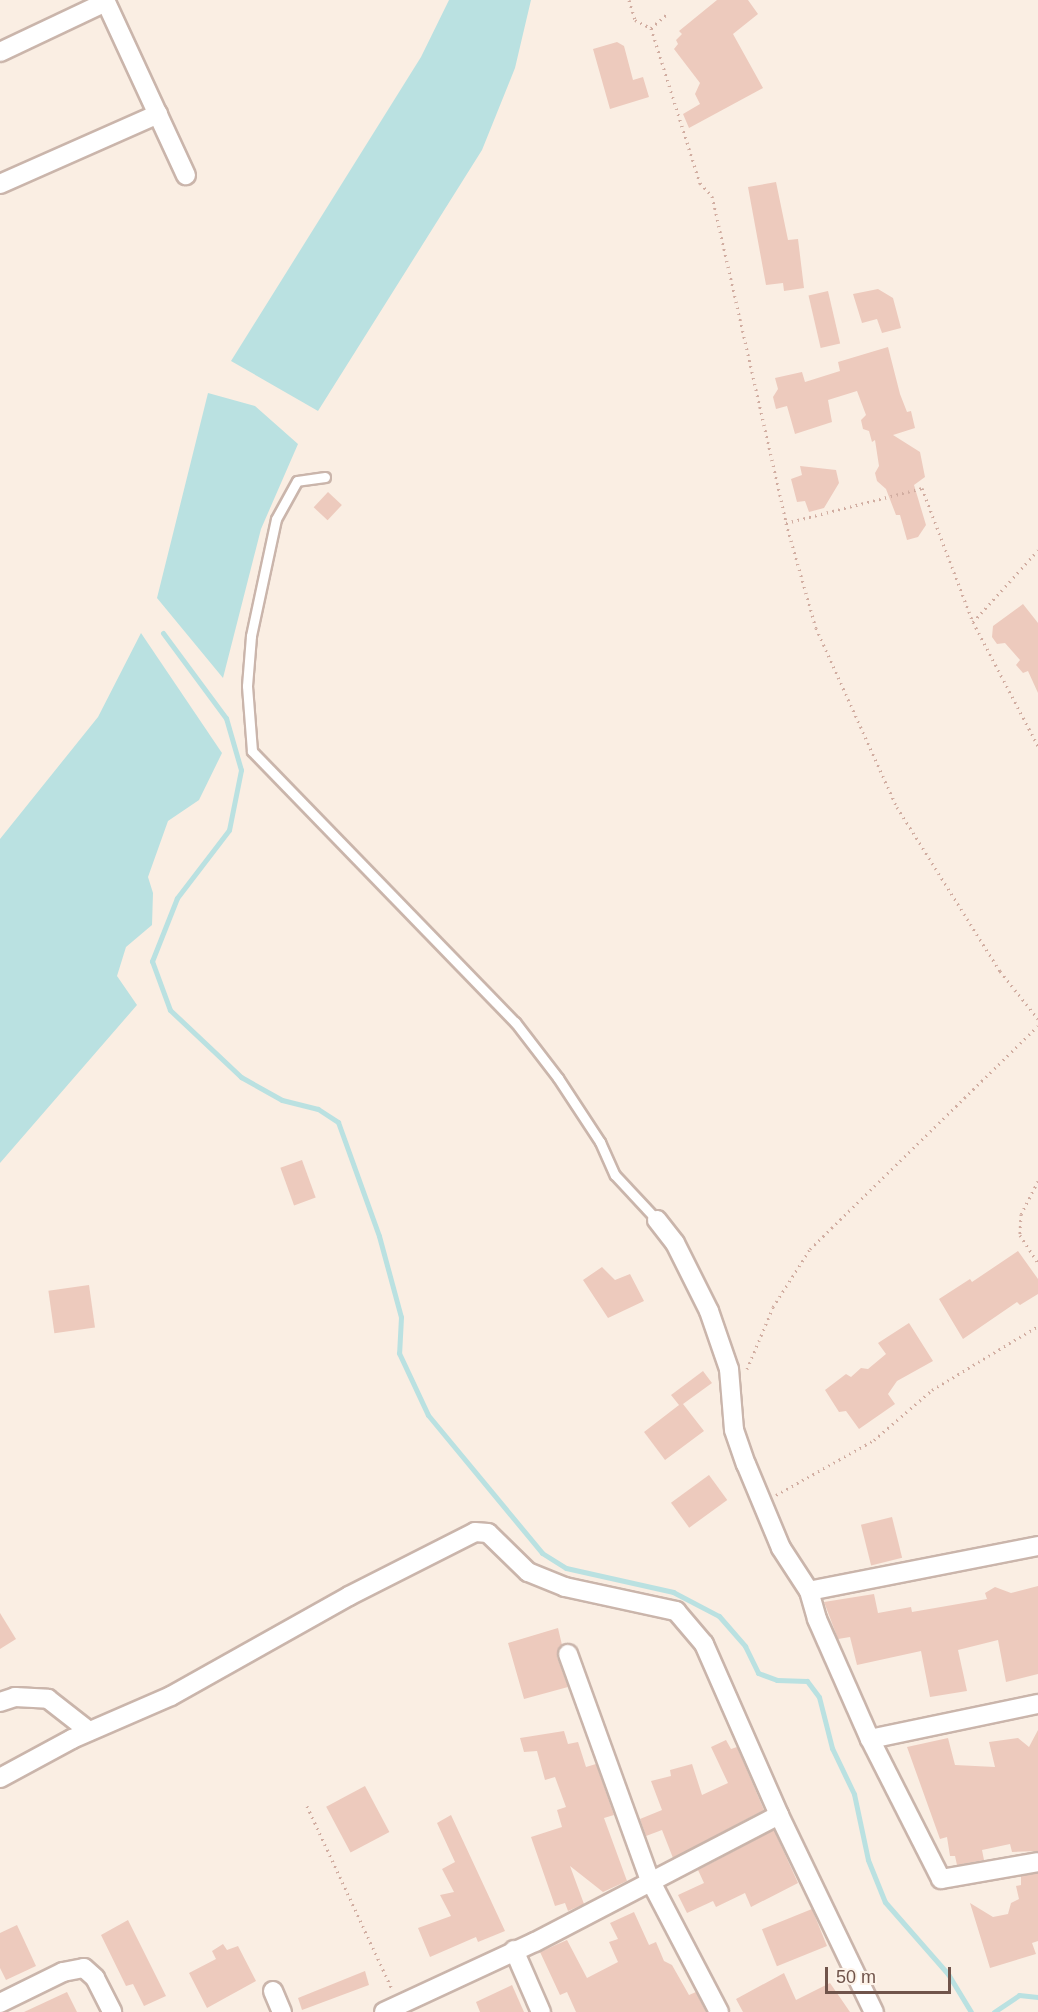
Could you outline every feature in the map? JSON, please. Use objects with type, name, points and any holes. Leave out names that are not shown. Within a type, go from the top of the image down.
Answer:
[{"type":"street","points":[[0,51],[105,1],[186,175]]},
{"type":"street","points":[[0,184],[158,114]]},
{"type":"street","points":[[657,1220],[675,1244],[709,1311],[729,1369],[734,1430],[781,1548],[809,1591],[817,1618],[870,1739],[941,1879],[1038,1862]]},
{"type":"street","points":[[0,1778],[89,1731],[171,1696],[349,1596],[475,1532],[488,1533],[528,1572],[565,1587],[676,1611],[704,1644],[779,1815],[874,2012]]},
{"type":"street","points":[[809,1591],[1038,1546]]},
{"type":"street","points":[[568,1654],[650,1880],[719,2012]]},
{"type":"street","points":[[0,1702],[15,1697],[48,1699],[89,1731]]},
{"type":"street","points":[[870,1739],[1038,1704]]},
{"type":"street","points":[[392,2009],[514,1950],[779,1815]]},
{"type":"street","points":[[514,1950],[541,2012]]},
{"type":"street","points":[[0,2003],[63,1972],[84,1968],[95,1978],[112,2012]]},
{"type":"street","points":[[273,1991],[282,2012]]},
{"type":"lane","points":[[325,477],[297,481],[276,519],[251,636],[247,686],[252,751],[515,1022],[594,1133],[615,1176],[657,1220]]},
{"type":"path","points":[[629,0],[635,20],[651,28],[700,183],[712,196],[786,523],[816,628],[897,807],[1000,971],[1038,1019]]},
{"type":"path","points":[[651,28],[668,13]]},
{"type":"path","points":[[786,523],[922,488],[973,622],[1038,746]]},
{"type":"path","points":[[973,622],[1038,550]]},
{"type":"path","points":[[745,1376],[773,1307],[810,1249],[1038,1026]]},
{"type":"path","points":[[1038,1181],[1021,1214],[1020,1235],[1038,1263]]},
{"type":"path","points":[[763,1502],[874,1440],[932,1390],[1038,1326]]},
{"type":"path","points":[[307,1806],[392,2009]]},
{"type":"water","points":[[449,0],[531,0],[515,68],[482,150],[318,411],[231,361],[421,57]]},
{"type":"water","points":[[208,393],[255,406],[298,444],[261,529],[223,678],[157,598]]},
{"type":"water","points":[[141,633],[222,753],[199,800],[168,821],[148,877],[153,893],[152,925],[126,947],[117,976],[137,1005],[0,1163],[0,839],[98,717]]},
{"type":"building","points":[[717,0],[748,0],[758,14],[733,34],[763,88],[689,128],[683,114],[700,104],[695,94],[700,83],[674,49],[678,44],[676,40],[682,34],[679,31]]},
{"type":"building","points":[[617,42],[624,46],[633,80],[643,77],[649,97],[610,109],[593,49]]},
{"type":"building","points":[[776,182],[788,240],[798,239],[804,288],[784,291],[783,283],[766,285],[748,187]]},
{"type":"building","points":[[878,289],[893,298],[901,328],[882,333],[877,319],[862,323],[853,294]]},
{"type":"building","points":[[828,291],[840,344],[821,348],[809,295]]},
{"type":"building","points":[[888,347],[900,394],[907,412],[911,411],[915,428],[893,435],[920,452],[925,477],[914,485],[926,525],[918,537],[907,540],[900,515],[896,515],[886,489],[877,481],[875,473],[879,466],[875,440],[872,442],[869,431],[863,429],[861,420],[866,415],[857,391],[828,400],[832,422],[795,434],[787,406],[776,409],[773,397],[778,389],[775,378],[802,372],[805,382],[840,371],[838,362]]},
{"type":"building","points":[[800,466],[836,470],[839,483],[824,508],[809,512],[805,501],[797,502],[791,479],[802,475]]},
{"type":"building","points":[[328,492],[342,505],[328,520],[314,507]]},
{"type":"building","points":[[1023,604],[1038,623],[1038,693],[1028,671],[1023,673],[1016,665],[1020,660],[1005,643],[997,644],[992,637],[993,626]]},
{"type":"building","points":[[302,1160],[316,1198],[294,1205],[280,1168]]},
{"type":"building","points":[[1018,1251],[1038,1279],[1038,1294],[1020,1305],[1017,1302],[963,1339],[939,1299],[970,1279],[972,1282]]},
{"type":"building","points":[[602,1267],[615,1280],[630,1274],[644,1301],[608,1318],[583,1280]]},
{"type":"building","points":[[89,1285],[95,1328],[54,1333],[48,1291]]},
{"type":"building","points":[[909,1323],[933,1361],[897,1381],[888,1394],[895,1404],[859,1429],[846,1411],[839,1412],[825,1390],[846,1374],[851,1377],[861,1368],[868,1369],[886,1354],[878,1343]]},
{"type":"building","points":[[703,1371],[712,1383],[683,1404],[704,1431],[665,1460],[644,1432],[679,1405],[671,1395]]},
{"type":"building","points":[[709,1475],[727,1500],[689,1528],[671,1503]]},
{"type":"building","points":[[892,1517],[902,1558],[871,1565],[861,1525]]},
{"type":"building","points":[[1038,1586],[1038,1674],[1006,1682],[998,1640],[958,1650],[967,1691],[930,1697],[921,1651],[857,1665],[850,1637],[838,1639],[824,1602],[874,1594],[878,1613],[911,1607],[912,1612],[987,1599],[985,1593],[995,1587],[1011,1593]]},
{"type":"building","points":[[0,1613],[16,1639],[0,1649]]},
{"type":"building","points":[[558,1628],[562,1645],[557,1657],[568,1687],[524,1699],[508,1643]]},
{"type":"building","points":[[1038,1730],[1038,1851],[1012,1852],[1010,1844],[982,1850],[984,1860],[957,1865],[955,1856],[950,1856],[947,1837],[940,1839],[907,1747],[948,1738],[955,1765],[995,1767],[989,1742],[1018,1738],[1029,1747]]},
{"type":"building","points":[[564,1731],[568,1744],[578,1742],[586,1767],[596,1764],[614,1815],[604,1818],[627,1881],[603,1892],[570,1866],[584,1904],[568,1911],[565,1903],[555,1906],[531,1837],[562,1827],[557,1810],[566,1807],[555,1777],[545,1780],[537,1751],[524,1752],[520,1738]]},
{"type":"building","points":[[726,1740],[731,1749],[737,1747],[764,1810],[673,1858],[662,1830],[646,1836],[640,1819],[662,1810],[651,1781],[671,1776],[670,1770],[692,1764],[702,1795],[728,1783],[711,1747]]},
{"type":"building","points":[[365,1786],[389,1832],[351,1853],[326,1807]]},
{"type":"building","points":[[451,1815],[505,1931],[478,1942],[476,1937],[430,1957],[418,1928],[451,1916],[440,1895],[454,1892],[442,1869],[455,1862],[437,1823]]},
{"type":"building","points":[[774,1830],[798,1883],[751,1907],[745,1893],[716,1907],[713,1901],[687,1913],[678,1895],[704,1883],[698,1870]]},
{"type":"building","points":[[1038,1873],[1038,1941],[1032,1943],[1036,1954],[990,1968],[970,1903],[993,1917],[1008,1914],[1011,1903],[1019,1899],[1016,1886],[1021,1885],[1021,1876]]},
{"type":"building","points":[[812,1909],[827,1946],[777,1966],[762,1929]]},
{"type":"building","points":[[634,1912],[649,1945],[656,1942],[664,1961],[672,1965],[689,1995],[696,1992],[706,2012],[576,2012],[567,1992],[560,1995],[540,1952],[567,1940],[587,1978],[618,1962],[609,1942],[618,1939],[610,1923]]},
{"type":"building","points":[[128,1920],[166,1996],[144,2006],[133,1984],[126,1986],[101,1935]]},
{"type":"building","points":[[17,1925],[36,1966],[6,1980],[0,1968],[0,1933]]},
{"type":"building","points":[[223,1944],[227,1950],[238,1946],[256,1981],[207,2008],[189,1973],[216,1959],[212,1951]]},
{"type":"building","points":[[365,1971],[369,1985],[302,2010],[298,1998]]},
{"type":"building","points":[[784,1973],[796,2000],[830,1983],[850,2012],[743,2012],[736,1999]]},
{"type":"building","points":[[512,1985],[524,2012],[480,2012],[476,2002]]},
{"type":"building","points":[[67,1992],[77,2012],[24,2012]]},
{"type":"waterway","points":[[163,633],[226,718],[241,770],[229,830],[177,898],[152,961],[170,1010],[241,1077],[282,1100],[318,1109],[338,1122],[379,1236],[401,1317],[399,1353],[428,1415],[542,1553],[566,1568],[673,1592],[719,1616],[745,1646],[758,1673],[777,1680],[807,1681],[819,1697],[832,1748],[854,1794],[868,1860],[885,1902],[948,1974],[971,2012]]},
{"type":"waterway","points":[[994,2012],[1019,1995],[1038,1997]]}]
